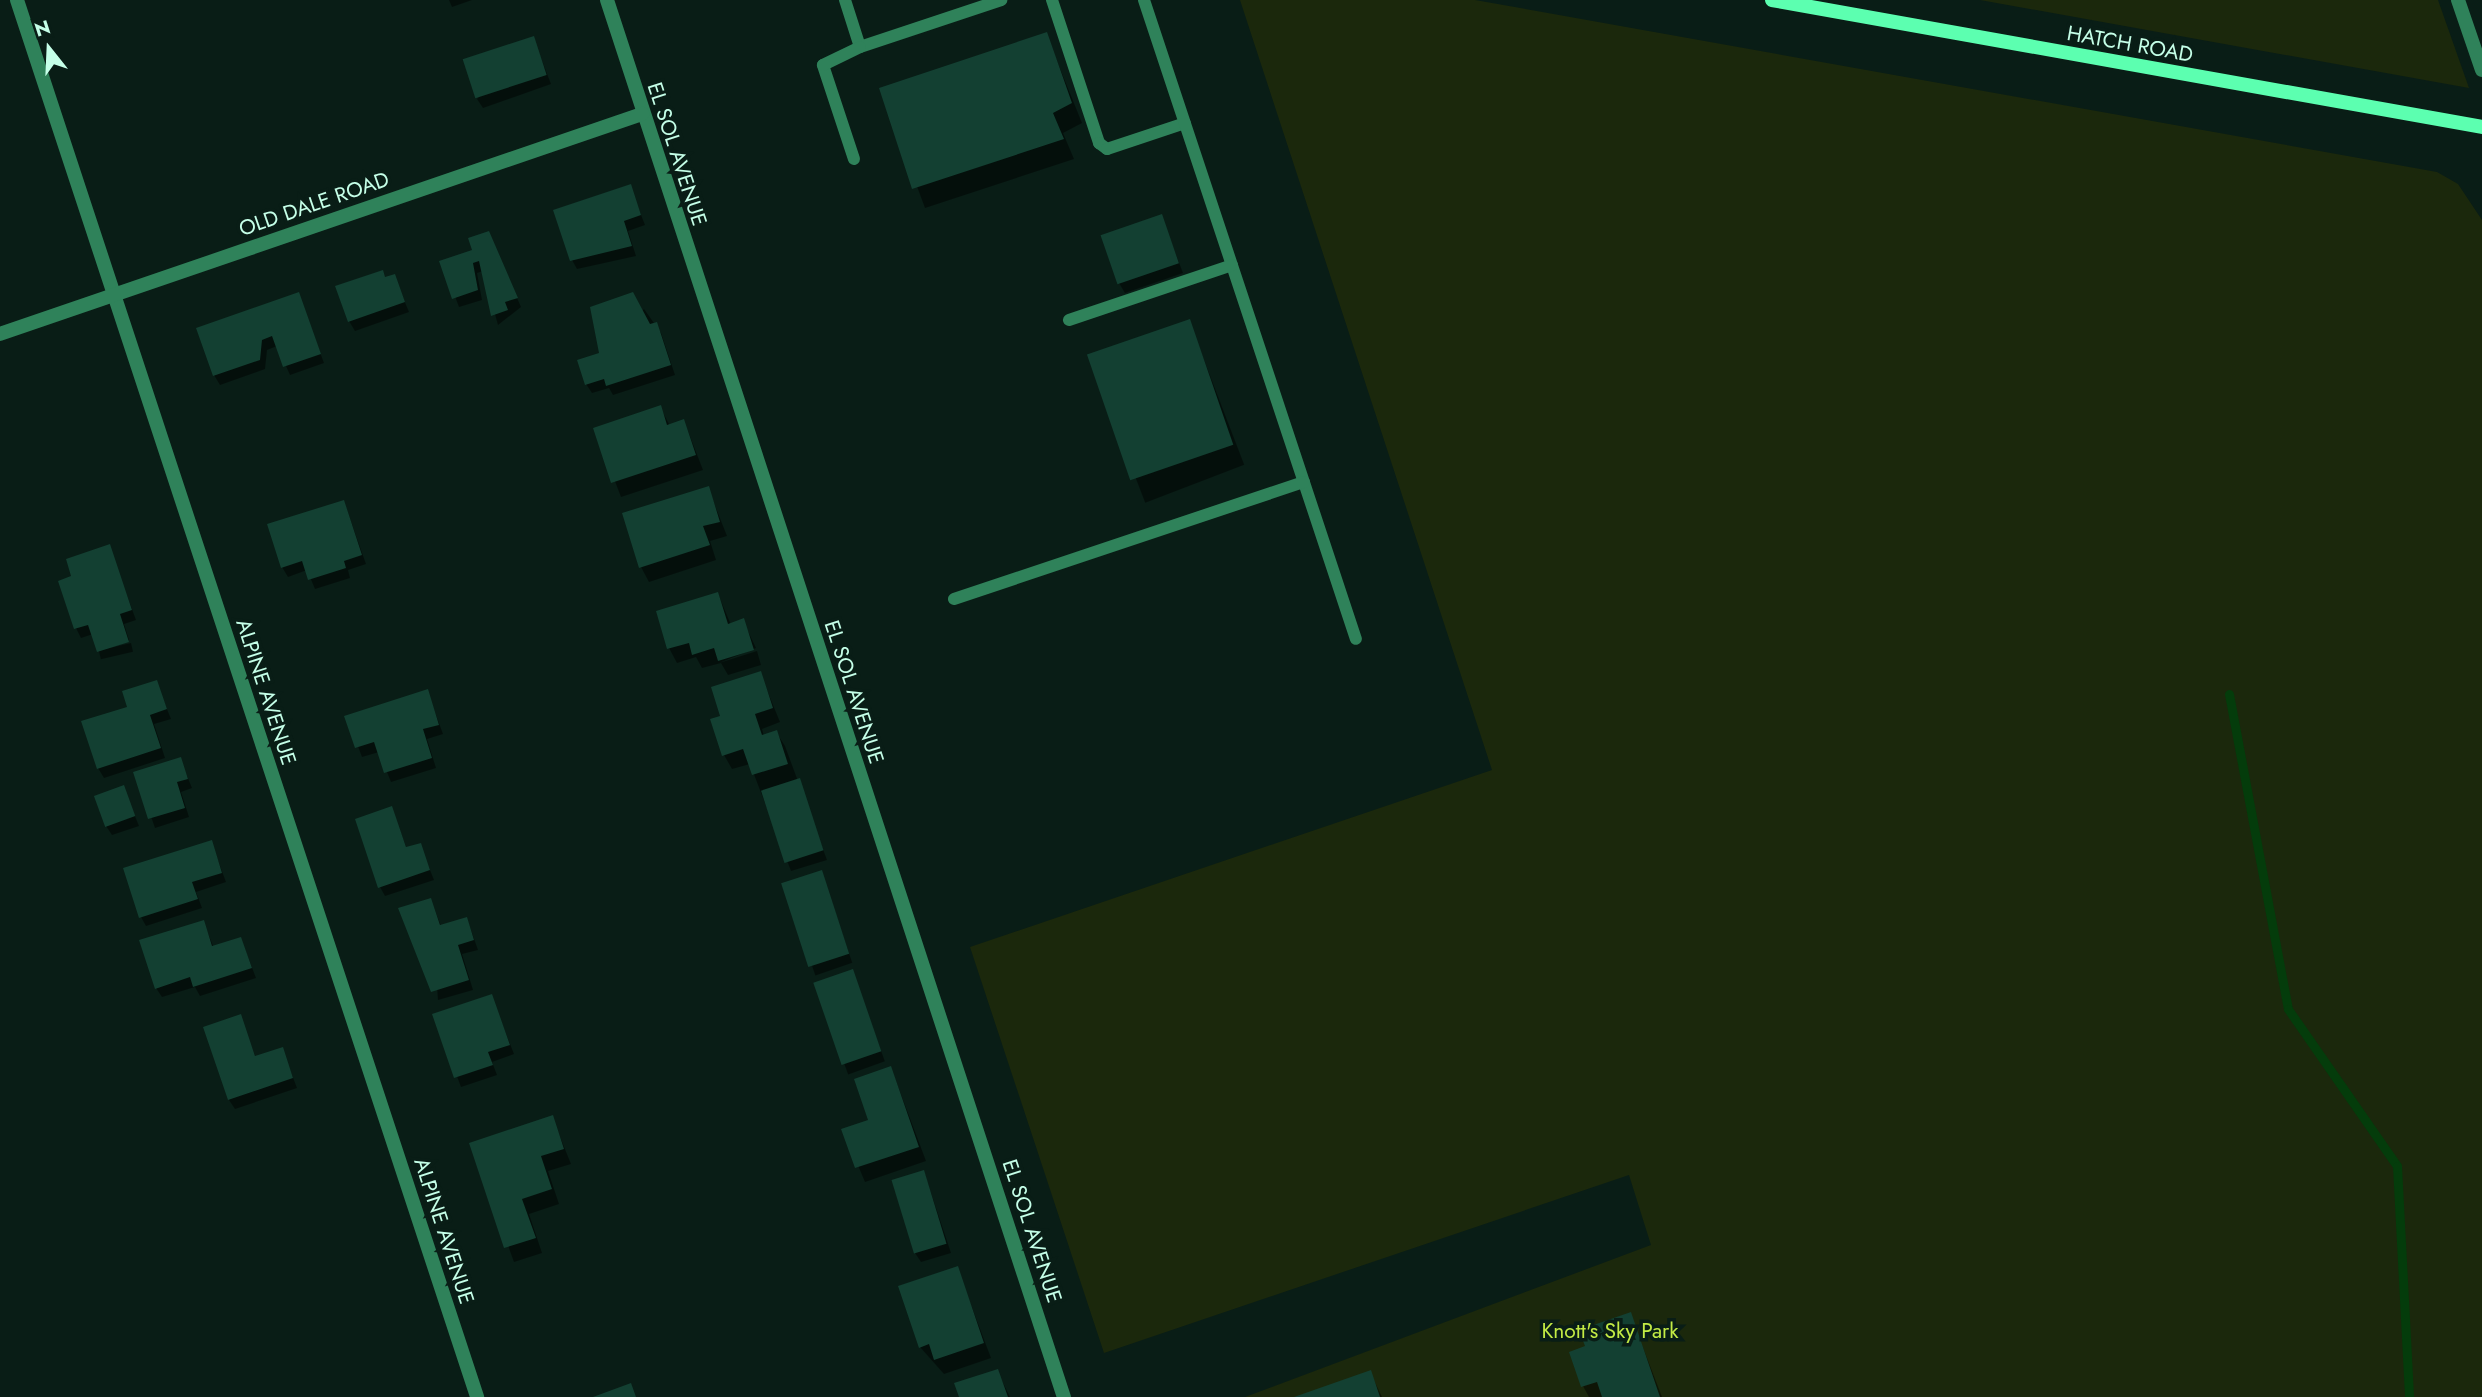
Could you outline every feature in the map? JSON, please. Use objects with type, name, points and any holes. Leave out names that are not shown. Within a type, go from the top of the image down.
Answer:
[{"type":"street","name":"ALPINE AVENUE","points":[[17,0],[477,1397]]},
{"type":"street","name":"EL SOL AVENUE","points":[[607,0],[642,114],[1064,1397]]},
{"type":"street","name":"HATCH ROAD","points":[[1772,0],[1848,16],[2482,127]]},
{"type":"street","points":[[1842,0],[1848,16]]},
{"type":"street","points":[[2458,0],[2482,70]]},
{"type":"street","name":"OLD DALE ROAD","points":[[0,334],[642,114]]},
{"type":"lane","points":[[845,0],[860,47]]},
{"type":"lane","points":[[854,159],[823,65],[860,47],[1001,0]]},
{"type":"lane","points":[[1052,0],[1099,143],[1107,149],[1185,123]]},
{"type":"lane","points":[[1144,0],[1356,639]]},
{"type":"lane","points":[[1069,320],[1232,265]]},
{"type":"lane","points":[[954,599],[1304,482]]},
{"type":"green space","name":"Knott's Sky Park","points":[[1240,0],[1475,0],[2437,172],[2458,184],[2482,220],[2482,1397],[1245,1397],[1651,1245],[1629,1175],[1104,1353],[970,947],[1492,770]]},
{"type":"green space","points":[[1980,0],[2438,0],[2469,88]]},
{"type":"building","points":[[1047,32],[1072,103],[1053,113],[1064,139],[912,189],[879,88]]},
{"type":"building","points":[[534,36],[547,75],[475,98],[463,59]]},
{"type":"building","points":[[631,184],[641,215],[624,221],[632,246],[570,261],[553,210]]},
{"type":"building","points":[[1162,214],[1179,263],[1117,284],[1101,235]]},
{"type":"building","points":[[489,231],[518,298],[505,302],[508,310],[491,316],[479,261],[473,263],[478,290],[452,299],[439,261],[472,250],[468,238]]},
{"type":"building","points":[[383,270],[385,277],[395,274],[405,302],[348,322],[335,286]]},
{"type":"building","points":[[299,292],[321,354],[283,367],[272,336],[262,340],[260,360],[213,376],[196,328]]},
{"type":"building","points":[[633,292],[650,324],[657,322],[671,365],[606,386],[604,379],[585,385],[577,360],[599,353],[590,307]]},
{"type":"building","points":[[1190,319],[1233,445],[1130,480],[1087,354]]},
{"type":"building","points":[[661,405],[667,425],[684,419],[696,455],[611,483],[593,428]]},
{"type":"building","points":[[709,486],[720,522],[703,526],[710,545],[639,568],[622,513]]},
{"type":"building","points":[[344,500],[362,555],[344,561],[346,568],[308,580],[302,561],[281,568],[267,524]]},
{"type":"building","points":[[110,544],[132,610],[120,614],[129,642],[97,652],[88,625],[74,629],[58,581],[71,576],[66,559]]},
{"type":"building","points":[[718,592],[728,624],[744,618],[754,650],[718,661],[714,648],[692,655],[689,643],[667,649],[656,611]]},
{"type":"building","points":[[761,671],[773,708],[755,714],[762,735],[777,730],[788,764],[752,775],[743,749],[722,756],[710,719],[720,716],[711,687]]},
{"type":"building","points":[[157,680],[167,709],[150,715],[161,748],[97,769],[81,721],[127,707],[122,691]]},
{"type":"building","points":[[428,689],[439,725],[423,729],[432,758],[384,773],[374,742],[355,748],[344,716]]},
{"type":"building","points":[[181,757],[188,779],[177,782],[185,808],[148,819],[133,772]]},
{"type":"building","points":[[800,778],[823,850],[784,863],[761,791]]},
{"type":"building","points":[[124,785],[135,816],[105,827],[94,796]]},
{"type":"building","points":[[392,806],[406,847],[421,843],[430,870],[378,888],[355,819]]},
{"type":"building","points":[[212,840],[222,873],[192,882],[198,899],[139,918],[123,868]]},
{"type":"building","points":[[822,870],[849,954],[808,967],[781,883]]},
{"type":"building","points":[[431,898],[440,925],[467,917],[474,940],[458,945],[469,980],[431,992],[398,908]]},
{"type":"building","points":[[204,920],[212,946],[241,937],[252,968],[193,987],[190,977],[155,989],[139,940]]},
{"type":"building","points":[[853,969],[881,1051],[842,1065],[813,983]]},
{"type":"building","points":[[492,994],[510,1045],[488,1052],[493,1065],[454,1078],[432,1014]]},
{"type":"building","points":[[241,1014],[255,1056],[283,1047],[293,1078],[228,1100],[203,1027]]},
{"type":"building","points":[[891,1066],[919,1147],[855,1168],[841,1129],[868,1120],[854,1079]]},
{"type":"building","points":[[553,1115],[564,1149],[541,1156],[552,1189],[522,1199],[536,1238],[504,1248],[469,1143]]},
{"type":"building","points":[[924,1170],[947,1244],[914,1254],[891,1180]]},
{"type":"building","points":[[958,1266],[984,1343],[934,1360],[929,1344],[919,1348],[898,1286]]},
{"type":"building","points":[[1631,1312],[1660,1397],[1602,1397],[1597,1382],[1581,1387],[1569,1352],[1585,1346],[1579,1330]]},
{"type":"building","points":[[998,1369],[1008,1397],[959,1397],[954,1383]]},
{"type":"building","points":[[1371,1370],[1380,1397],[1294,1397]]},
{"type":"building","points":[[631,1383],[636,1397],[593,1397]]},
{"type":"waterway","points":[[2229,694],[2288,1009],[2397,1166],[2409,1397]]}]
